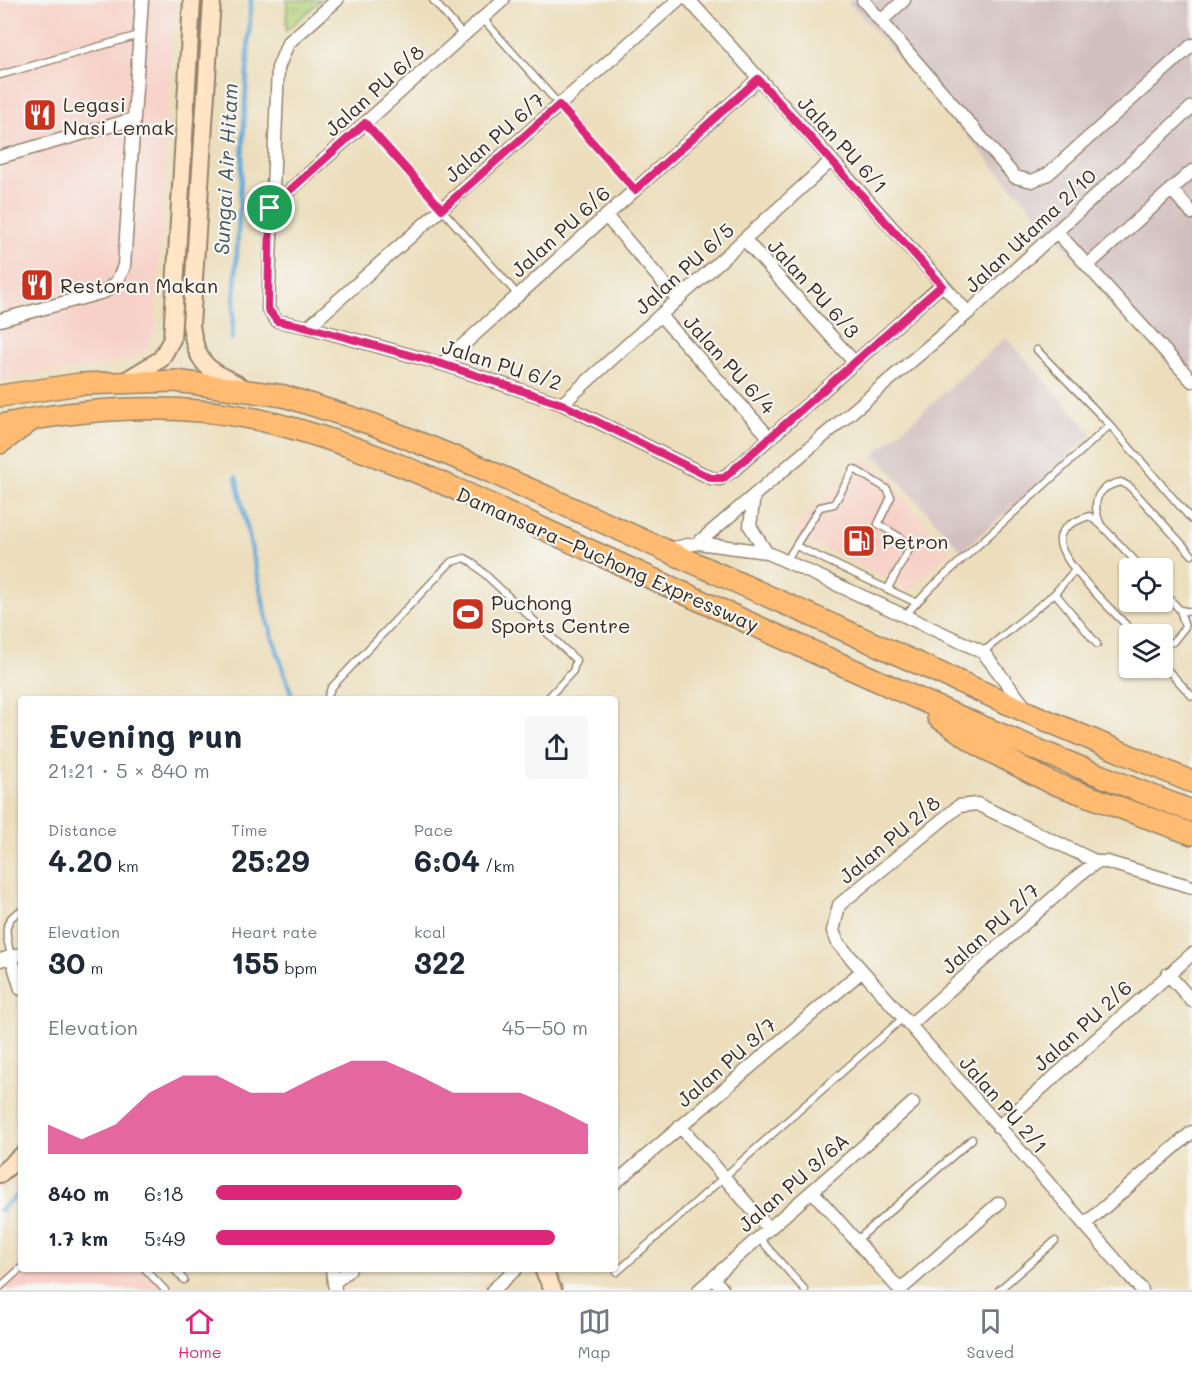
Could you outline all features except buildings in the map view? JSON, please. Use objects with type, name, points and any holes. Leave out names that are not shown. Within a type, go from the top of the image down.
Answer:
[{"type":"highway","name":"Damansara–Puchong Expressway","points":[[0,396],[49,387],[176,381],[284,396],[372,424],[482,468],[662,551],[1029,713],[1192,782]]},
{"type":"highway","name":"Damansara–Puchong Expressway","points":[[0,424],[34,418],[171,407],[260,420],[347,447],[439,483],[897,689],[1106,779],[1192,812]]},
{"type":"highway","points":[[0,443],[34,418]]},
{"type":"highway","points":[[897,689],[982,747],[1050,782],[1192,834]]},
{"type":"street","points":[[0,320],[104,292],[117,282],[124,266],[142,0]]},
{"type":"street","points":[[122,382],[161,359],[172,339],[192,0]]},
{"type":"street","points":[[212,0],[191,325],[194,349],[209,369],[250,392]]},
{"type":"street","name":"Jalan PU 6/2","points":[[337,0],[288,43],[280,59],[270,208],[268,309],[277,321],[308,327],[442,364],[562,404],[715,479],[728,476],[942,285]]},
{"type":"street","name":"Jalan PU 6/8","points":[[270,208],[503,0]]},
{"type":"street","name":"Jalan PU 6/7","points":[[308,327],[678,0]]},
{"type":"street","name":"Jalan PU 6/1","points":[[688,0],[968,313]]},
{"type":"street","points":[[863,0],[1015,177],[1032,182],[1048,174],[1192,45]]},
{"type":"street","points":[[881,21],[904,0]]},
{"type":"street","name":"Jalan PU 6/6","points":[[442,364],[758,79]]},
{"type":"street","name":"Jalan Utama 2/10","points":[[662,551],[698,543],[968,313],[1192,107]]},
{"type":"street","points":[[0,158],[134,119]]},
{"type":"street","name":"Jalan PU 6/5","points":[[562,404],[831,160]]},
{"type":"street","points":[[1088,265],[1192,171]]},
{"type":"street","points":[[1171,189],[1192,213]]},
{"type":"street","points":[[606,216],[678,300]]},
{"type":"street","points":[[1057,232],[1192,381]]},
{"type":"street","name":"Jalan PU 6/3","points":[[744,239],[855,363]]},
{"type":"street","name":"Jalan PU 6/4","points":[[660,315],[770,438]]},
{"type":"street","points":[[754,495],[750,526],[766,552]]},
{"type":"street","points":[[698,543],[766,552],[983,652],[1029,713]]},
{"type":"street","name":"Jalan PU 2/8","points":[[838,943],[833,931],[839,905],[959,806],[976,804],[1097,862]]},
{"type":"street","points":[[1097,862],[1107,862],[1192,887]]},
{"type":"street","name":"Jalan PU 2/7","points":[[906,1022],[1079,874],[1097,862]]},
{"type":"street","name":"Jalan PU 2/1","points":[[838,943],[1142,1290]]},
{"type":"street","name":"Jalan PU 2/6","points":[[998,1127],[1192,954]]},
{"type":"street","points":[[11,957],[18,979]]},
{"type":"street","name":"Jalan PU 3/7","points":[[618,1180],[862,970]]},
{"type":"street","points":[[1168,974],[1192,1000]]},
{"type":"street","name":"Jalan PU 3/6A","points":[[699,1290],[913,1103]]},
{"type":"street","points":[[680,1126],[723,1177],[764,1233]]},
{"type":"street","points":[[1084,1225],[1192,1132]]},
{"type":"street","points":[[0,1174],[18,1159]]},
{"type":"street","points":[[812,1191],[900,1290],[999,1203]]},
{"type":"street","points":[[335,1286],[347,1272]]},
{"type":"street","points":[[493,1290],[513,1272]]},
{"type":"street","points":[[544,1272],[553,1290]]},
{"type":"street","points":[[713,1278],[723,1290]]},
{"type":"lane","points":[[433,0],[464,35]]},
{"type":"lane","points":[[482,18],[635,190]]},
{"type":"lane","points":[[0,75],[139,35]]},
{"type":"lane","points":[[365,123],[518,295]]},
{"type":"lane","points":[[1037,350],[1110,425],[1192,520]]},
{"type":"lane","points":[[905,616],[1110,425]]},
{"type":"lane","points":[[786,561],[820,507],[834,504],[854,469],[887,489],[891,497],[878,524],[903,539],[910,548],[887,590]]},
{"type":"lane","points":[[1100,524],[1094,509],[1095,501],[1108,488],[1121,482],[1131,487],[1192,555]]},
{"type":"lane","points":[[1126,624],[1075,570],[1059,542],[1061,535],[1078,519],[1089,516],[1100,524],[1132,558]]},
{"type":"lane","points":[[796,546],[917,603]]},
{"type":"lane","points":[[328,696],[332,688],[451,562],[465,558],[576,660],[573,671],[550,696]]},
{"type":"lane","points":[[983,652],[1055,593],[1075,570]]},
{"type":"lane","points":[[1055,593],[1097,644]]},
{"type":"lane","points":[[1173,603],[1180,610],[1185,627],[1173,642]]},
{"type":"lane","points":[[1180,610],[1192,612]]},
{"type":"lane","points":[[1183,618],[1192,629]]},
{"type":"lane","points":[[1173,676],[1192,696]]},
{"type":"lane","points":[[1186,690],[1192,685]]},
{"type":"lane","points":[[11,957],[5,929],[8,920],[18,913]]},
{"type":"lane","points":[[618,1271],[723,1177],[906,1022]]},
{"type":"lane","points":[[856,1240],[972,1139]]},
{"type":"lane","points":[[764,1233],[805,1290]]},
{"type":"lane","points":[[999,1290],[1055,1241]]},
{"type":"lane","points":[[0,1287],[18,1271]]},
{"type":"lane","points":[[148,1272],[165,1290]]},
{"type":"lane","points":[[177,1272],[184,1280]]},
{"type":"shaded area","points":[[0,0],[174,0],[156,326],[147,347],[133,358],[116,363],[0,380]]},
{"type":"shaded area","points":[[847,0],[1192,0],[1192,390]]},
{"type":"shaded area","points":[[1006,337],[1093,435],[962,551],[875,454]]},
{"type":"shaded area","points":[[867,458],[951,552],[909,590],[791,532]]},
{"type":"shaded area","points":[[18,1265],[18,1272],[157,1272],[174,1290],[0,1290],[0,1281]]},
{"type":"green space","points":[[287,0],[321,0],[286,31]]},
{"type":"waterway","name":"Sungai Air Hitam","points":[[232,339],[251,0]]},
{"type":"waterway","name":"Sungai Air Hitam","points":[[236,477],[267,620],[292,696]]},
{"type":"waterway","name":"Sungai Air Hitam","points":[[0,1210],[18,1195]]},
{"type":"place","name":"Legasi Nasi Lemak","points":[[40,115]]},
{"type":"place","name":"Restoran Makan","points":[[37,285]]},
{"type":"place","name":"Petron","points":[[859,541]]},
{"type":"place","name":"Puchong Sports Centre","points":[[468,614]]},
{"type":"route","points":[[758,79],[942,285],[728,476],[715,479],[562,404],[442,364],[308,327],[277,321],[268,309],[270,208],[365,123],[442,209],[559,105],[635,190],[758,79]]}]
